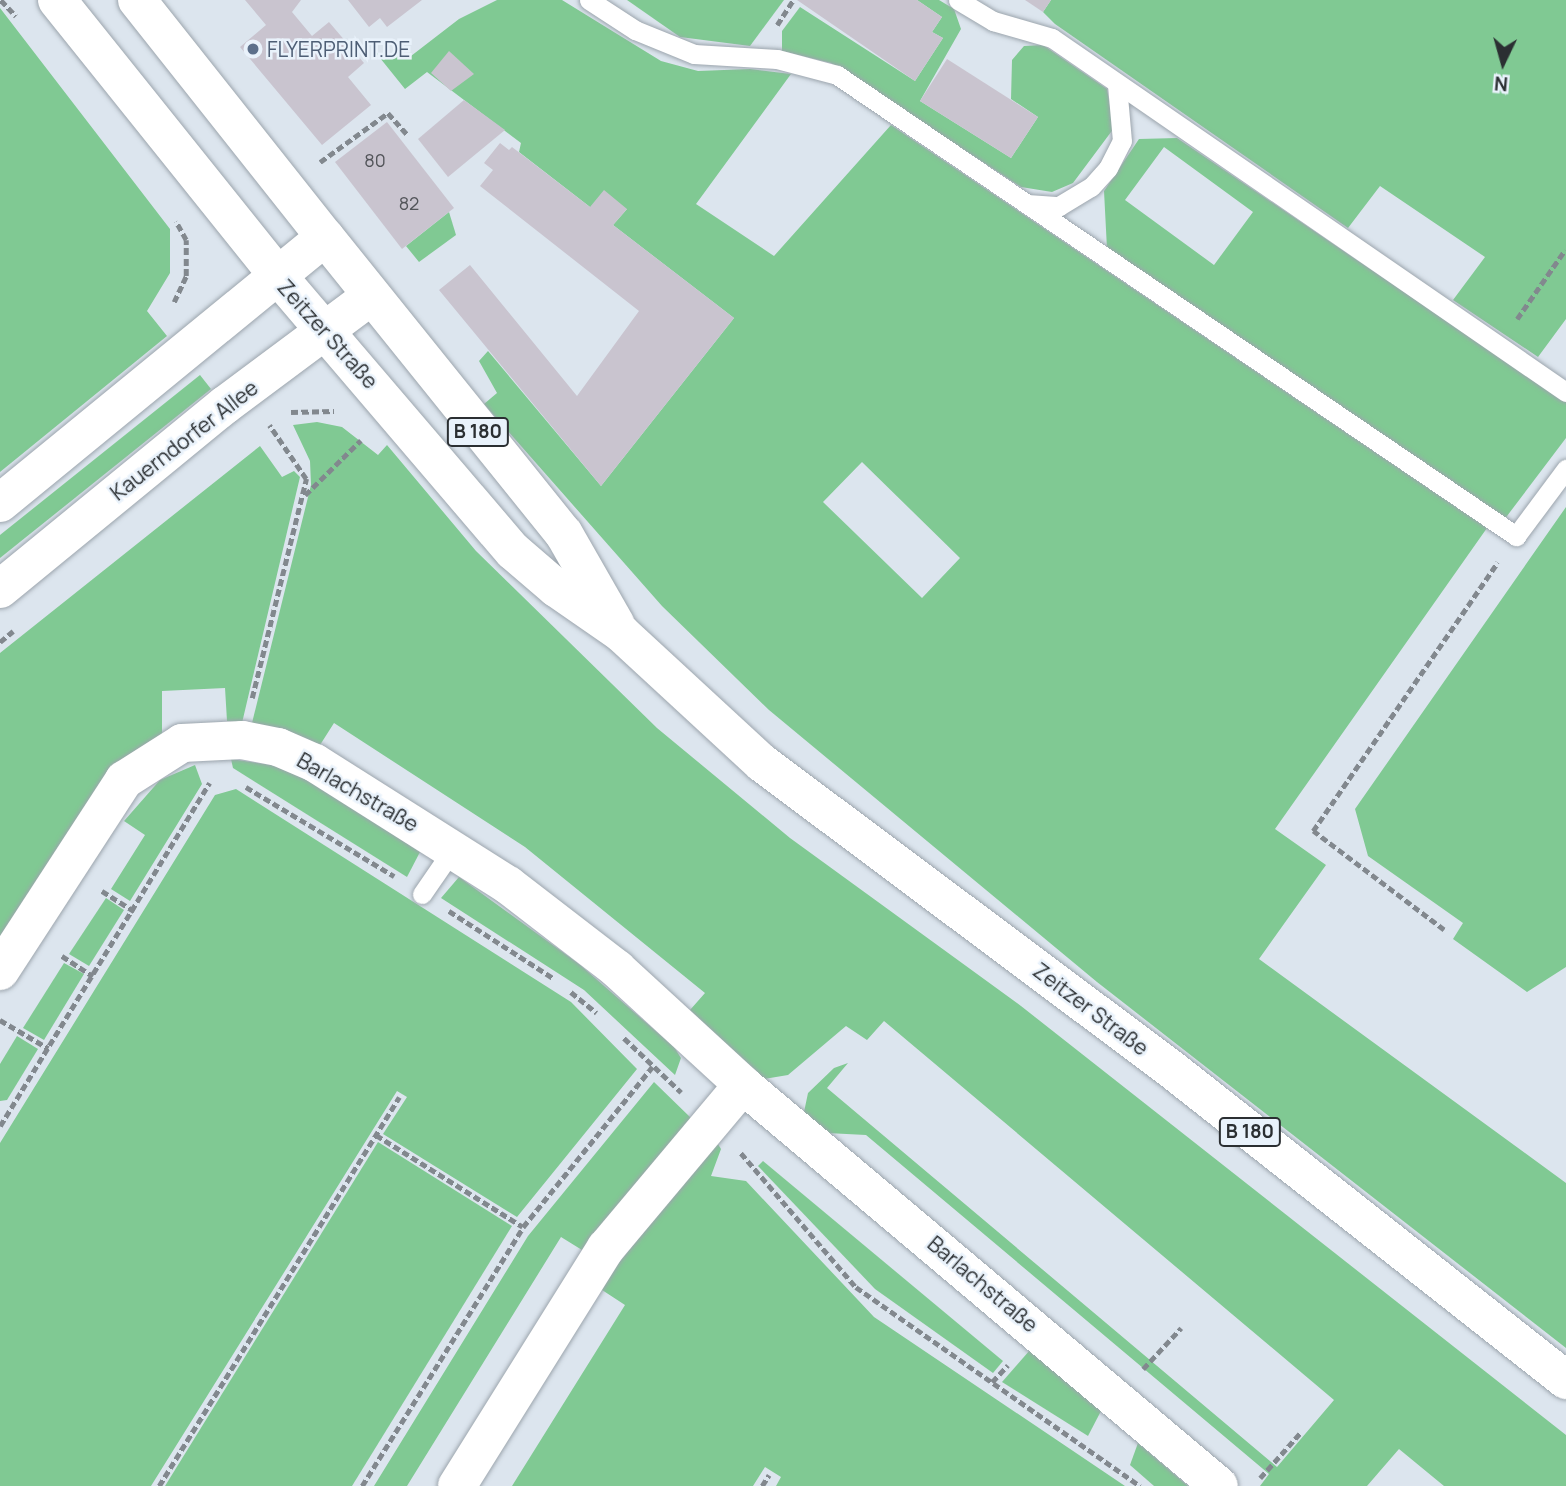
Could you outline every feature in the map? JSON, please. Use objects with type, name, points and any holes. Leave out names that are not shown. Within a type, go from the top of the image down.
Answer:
[{"type":"main road","name":"Zeitzer Straße","points":[[138,0],[371,296],[564,534],[621,633]]},
{"type":"main road","name":"Zeitzer Straße","points":[[64,2],[277,275],[513,551],[621,633],[762,764],[1171,1069],[1566,1380]]},
{"type":"main road","points":[[0,503],[325,237]]},
{"type":"main road","name":"Kauerndorfer Allee","points":[[0,589],[225,404],[371,296]]},
{"type":"main road","name":"Barlachstraße","points":[[0,971],[124,780],[183,743],[242,740],[315,763],[453,849],[617,969],[743,1085],[1118,1396],[1219,1486]]},
{"type":"main road","points":[[457,1486],[606,1248],[743,1085]]},
{"type":"lane","points":[[589,0],[635,30],[694,54],[777,59],[837,75],[1516,536],[1566,469]]},
{"type":"lane","points":[[958,0],[993,20],[1052,38],[1566,392]]},
{"type":"lane","points":[[1026,204],[1059,206],[1091,187],[1108,168],[1122,141],[1117,85]]},
{"type":"lane","points":[[422,894],[453,849]]},
{"type":"path","points":[[1,0],[24,26]]},
{"type":"path","points":[[287,188],[376,118],[388,113],[408,135]]},
{"type":"path","points":[[169,210],[186,240],[186,276],[173,303],[200,339]]},
{"type":"path","points":[[1499,346],[1565,250]]},
{"type":"path","points":[[286,414],[340,413]]},
{"type":"path","points":[[242,740],[303,497],[303,469],[267,423],[276,418]]},
{"type":"path","points":[[303,497],[363,438],[362,428]]},
{"type":"path","points":[[1444,930],[1313,831],[1516,536]]},
{"type":"path","points":[[0,1126],[214,770]]},
{"type":"path","points":[[0,1020],[48,1048]]},
{"type":"path","points":[[362,1486],[523,1227],[652,1067]]},
{"type":"path","points":[[159,1486],[399,1097]]},
{"type":"path","points":[[0,1113],[6,1116]]},
{"type":"path","points":[[376,1135],[523,1227]]},
{"type":"path","points":[[1118,1396],[1181,1328]]},
{"type":"path","points":[[1253,1486],[1301,1432]]},
{"type":"path","points":[[762,1486],[769,1475]]},
{"type":"green space","points":[[497,0],[562,0],[661,61],[698,71],[750,69],[791,74],[696,204],[774,256],[891,125],[1487,528],[1275,829],[1326,865],[1259,959],[1566,1183],[1566,1348],[1097,982],[769,710],[662,606],[484,404],[497,393],[479,361],[488,351],[601,486],[734,318],[613,225],[627,209],[590,207],[519,152],[521,143],[427,72],[405,89],[376,53],[411,56],[459,19]],"holes":[[[862,462],[960,558],[922,598],[823,502]]]},
{"type":"green space","points":[[627,0],[784,0],[750,46],[680,37]]},
{"type":"green space","points":[[917,0],[939,0],[954,9],[961,29],[920,101],[1011,158],[1038,117],[1011,99],[1012,60],[1024,46],[1043,45],[1107,89],[1114,128],[1073,183],[1052,192],[1021,187],[831,63],[782,51],[782,31],[800,7],[915,81],[943,38],[932,32],[942,17]]},
{"type":"green space","points":[[1051,0],[1566,0],[1566,319],[1538,357],[1453,300],[1485,257],[1380,186],[1348,228],[1055,24],[1043,12]]},
{"type":"green space","points":[[0,8],[170,229],[170,273],[147,311],[167,336],[0,472]]},
{"type":"green space","points":[[1177,138],[1566,402],[1566,438],[1504,520],[1107,249],[1104,191],[1139,139]],"holes":[[[1164,147],[1253,212],[1214,265],[1125,200]]]},
{"type":"green space","points":[[449,212],[456,235],[419,262],[406,246]]},
{"type":"green space","points":[[200,375],[211,389],[0,558],[0,535]]},
{"type":"green space","points":[[317,422],[342,427],[378,455],[387,445],[476,551],[657,728],[790,838],[1021,1006],[1566,1435],[1566,1486],[1444,1486],[1399,1449],[1367,1486],[1260,1486],[1269,1474],[866,1135],[827,1133],[804,1112],[808,1093],[834,1068],[848,1063],[827,1088],[1277,1467],[1334,1400],[884,1021],[867,1040],[846,1026],[788,1075],[764,1079],[690,1010],[705,993],[525,847],[334,723],[320,745],[252,723],[311,485],[310,461],[293,425]]},
{"type":"green space","points":[[260,446],[282,477],[294,471],[300,477],[242,723],[227,721],[225,688],[162,691],[162,734],[0,942],[0,653]]},
{"type":"green space","points":[[1566,507],[1566,967],[1527,992],[1453,939],[1463,923],[1368,856],[1355,809]]},
{"type":"green space","points":[[231,759],[271,765],[307,778],[420,852],[407,877],[233,768]]},
{"type":"green space","points":[[195,765],[202,784],[130,901],[111,889],[145,835],[124,821],[160,780]]},
{"type":"green space","points":[[236,789],[571,1002],[637,1069],[517,1217],[383,1134],[407,1097],[397,1091],[151,1486],[0,1486],[0,1143],[215,795]]},
{"type":"green space","points":[[459,877],[579,964],[674,1047],[681,1058],[675,1075],[584,990],[441,898]]},
{"type":"green space","points":[[106,898],[124,910],[89,966],[69,954]]},
{"type":"green space","points":[[64,963],[84,974],[44,1040],[23,1028]]},
{"type":"green space","points":[[17,1036],[38,1049],[7,1100],[0,1101],[0,1064]]},
{"type":"green space","points":[[654,1082],[691,1118],[582,1250],[561,1237],[407,1486],[374,1486],[528,1236]]},
{"type":"green space","points":[[716,1141],[721,1149],[711,1176],[746,1181],[874,1317],[1125,1486],[776,1486],[781,1477],[765,1467],[753,1486],[512,1486],[625,1305],[599,1288]]},
{"type":"green space","points":[[378,1142],[512,1226],[352,1486],[165,1486]]},
{"type":"green space","points":[[763,1161],[1003,1361],[993,1373],[875,1289],[758,1166]]},
{"type":"green space","points":[[1030,1350],[1101,1411],[1088,1436],[1002,1382]]},
{"type":"green space","points":[[1138,1443],[1188,1486],[1154,1486],[1130,1465]]},
{"type":"building","points":[[245,0],[301,0],[292,12],[312,36],[329,22],[364,63],[348,77],[371,105],[322,145],[240,47],[266,25]]},
{"type":"building","points":[[348,0],[422,0],[387,27],[380,18],[369,27]]},
{"type":"building","points":[[797,0],[917,0],[942,17],[932,32],[943,38],[915,81]]},
{"type":"building","points":[[1025,0],[1051,0],[1043,12]]},
{"type":"building","points":[[449,51],[474,74],[451,91],[431,73]]},
{"type":"building","points":[[947,59],[1038,117],[1011,158],[920,101]]},
{"type":"building","points":[[464,100],[505,130],[448,177],[418,139]]},
{"type":"building","points":[[387,122],[454,208],[402,249],[335,162]]},
{"type":"building","points":[[500,143],[509,150],[512,147],[590,207],[604,190],[627,209],[613,225],[734,318],[601,486],[439,290],[470,265],[577,396],[639,311],[480,186],[493,170],[484,163]]},
{"type":"place","name":"FLYERPRINT.DE","points":[[253,49]]}]
